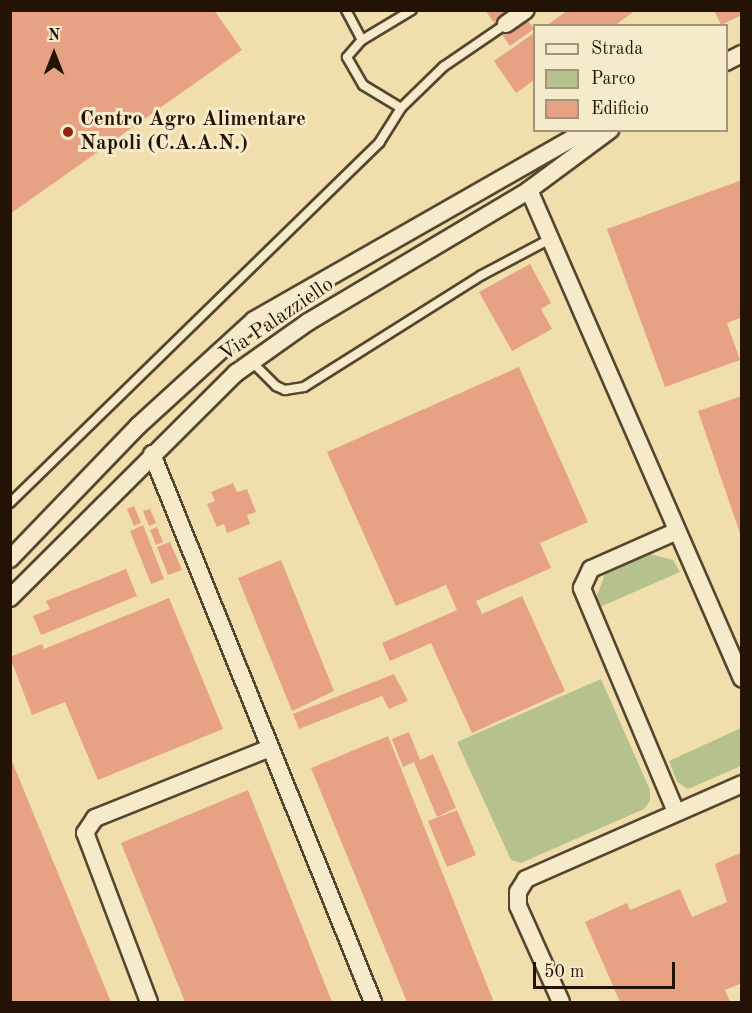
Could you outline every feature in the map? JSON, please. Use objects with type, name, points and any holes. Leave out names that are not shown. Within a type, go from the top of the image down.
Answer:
[{"type":"street","points":[[506,24],[526,10]]},
{"type":"street","name":"Via Palazziello","points":[[10,559],[138,426],[254,320],[583,132]]},
{"type":"street","name":"Via Palazziello","points":[[10,598],[213,393],[252,362],[308,322],[529,190],[607,132]]},
{"type":"street","points":[[529,190],[741,679]]},
{"type":"street","points":[[152,454],[373,1002]]},
{"type":"street","points":[[676,812],[582,588],[591,569],[677,531]]},
{"type":"street","points":[[149,1002],[86,844],[89,825],[95,818],[270,748]]},
{"type":"street","points":[[561,1002],[518,906],[522,886],[547,868],[741,784]]},
{"type":"lane","points":[[346,10],[362,40]]},
{"type":"lane","points":[[400,108],[379,99],[352,70],[346,57],[362,40],[412,10]]},
{"type":"lane","points":[[10,503],[379,143],[400,108],[443,68],[506,24]]},
{"type":"lane","points":[[252,362],[276,386],[285,390],[304,387],[482,274],[550,239]]},
{"type":"green space","points":[[650,554],[673,560],[680,572],[600,607],[596,598],[605,574]]},
{"type":"green space","points":[[601,679],[650,790],[650,801],[644,809],[521,863],[511,860],[457,742]]},
{"type":"green space","points":[[741,728],[741,766],[688,789],[677,782],[669,761]]},
{"type":"building","name":"Centro Agro Alimentare Napoli (C.A.A.N.)","points":[[10,10],[214,10],[242,50],[10,214]]},
{"type":"building","points":[[485,10],[521,10],[533,30],[510,46]]},
{"type":"building","points":[[568,10],[636,10],[617,24],[549,24]]},
{"type":"building","points":[[714,10],[742,10],[742,15],[721,24]]},
{"type":"building","points":[[533,34],[533,81],[516,93],[494,61]]},
{"type":"building","points":[[742,180],[742,317],[727,323],[740,360],[665,387],[607,229]]},
{"type":"building","points":[[530,264],[551,303],[541,309],[552,329],[512,351],[479,292]]},
{"type":"building","points":[[519,367],[588,522],[540,543],[551,568],[476,601],[482,614],[522,596],[565,691],[472,733],[431,643],[390,661],[382,643],[457,610],[446,585],[396,606],[327,452]]},
{"type":"building","points":[[742,396],[742,536],[741,536],[698,411]]},
{"type":"building","points":[[233,483],[237,492],[247,489],[256,512],[247,515],[250,524],[227,533],[224,524],[217,527],[207,504],[215,501],[211,492]]},
{"type":"building","points":[[134,506],[141,523],[134,526],[127,509]]},
{"type":"building","points":[[150,509],[156,523],[149,526],[143,511]]},
{"type":"building","points":[[143,525],[164,579],[151,584],[130,531]]},
{"type":"building","points":[[157,527],[163,542],[156,545],[150,530]]},
{"type":"building","points":[[170,542],[182,570],[168,575],[157,547]]},
{"type":"building","points":[[281,560],[334,691],[292,711],[238,578]]},
{"type":"building","points":[[126,569],[137,596],[41,635],[33,616],[50,609],[46,601]]},
{"type":"building","points":[[169,598],[223,729],[98,780],[65,702],[32,715],[10,657],[42,644],[44,649]]},
{"type":"building","points":[[394,674],[408,701],[389,709],[382,696],[299,729],[293,714]]},
{"type":"building","points":[[409,732],[420,760],[433,754],[456,808],[437,817],[414,762],[403,767],[392,739]]},
{"type":"building","points":[[388,736],[493,1000],[486,1002],[407,1002],[311,768]]},
{"type":"building","points":[[11,759],[111,1002],[10,1002]]},
{"type":"building","points":[[248,790],[332,1002],[185,1002],[121,843]]},
{"type":"building","points":[[457,810],[476,855],[447,867],[428,821]]},
{"type":"building","points":[[742,852],[742,983],[725,990],[730,1002],[620,1002],[585,922],[627,903],[630,910],[680,889],[692,917],[727,902],[715,864]]},
{"type":"place","name":"Centro Agro Alimentare Napoli (C.A.A.N.)","points":[[68,132]]}]
